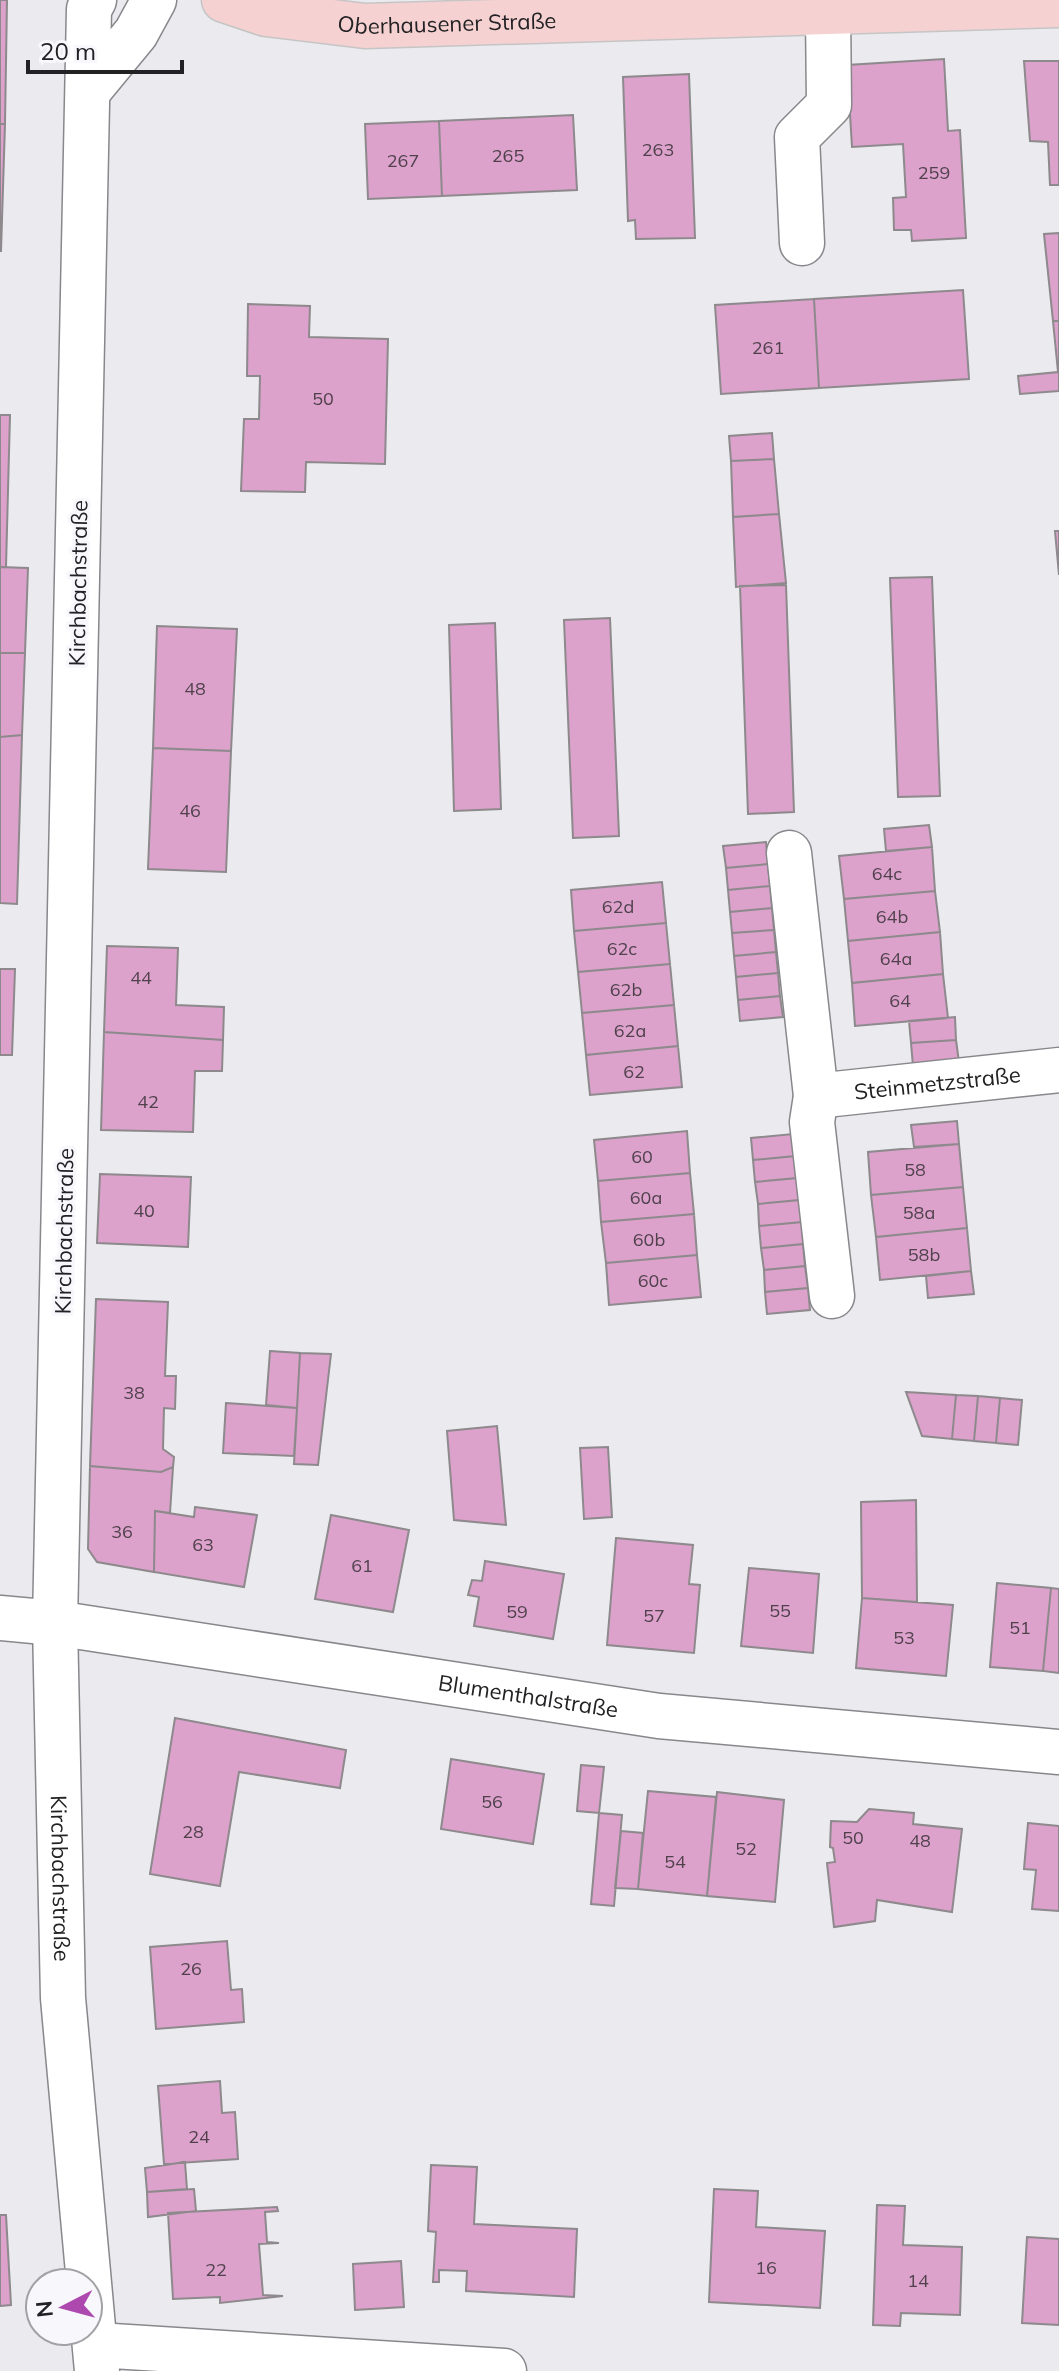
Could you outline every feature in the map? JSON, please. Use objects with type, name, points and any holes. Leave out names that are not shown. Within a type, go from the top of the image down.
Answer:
[{"type":"main road","name":"Oberhausener Straße","points":[[224,0],[266,14],[365,26],[1059,5]]},
{"type":"street","name":"Kirchbachstraße","points":[[94,0],[89,9],[55,1623],[63,1998],[97,2358]]},
{"type":"street","points":[[89,90],[136,33],[154,0]]},
{"type":"street","points":[[802,243],[797,137],[829,105],[828,12]]},
{"type":"street","points":[[789,853],[816,1096],[812,1122],[832,1296]]},
{"type":"street","name":"Steinmetzstraße","points":[[816,1096],[1059,1070]]},
{"type":"street","name":"Blumenthalstraße","points":[[0,1618],[55,1623],[659,1716],[1059,1752]]},
{"type":"street","points":[[97,2358],[504,2371]]},
{"type":"building","points":[[0,0],[7,0],[5,124],[0,124]]},
{"type":"building","points":[[944,59],[948,131],[960,130],[966,238],[912,241],[911,230],[894,230],[893,198],[906,197],[903,144],[852,147],[847,65]]},
{"type":"building","points":[[1024,61],[1059,61],[1059,185],[1050,185],[1048,142],[1030,141]]},
{"type":"building","points":[[689,74],[695,238],[636,239],[635,220],[628,221],[623,77]]},
{"type":"building","points":[[573,115],[577,190],[442,196],[439,121]]},
{"type":"building","points":[[439,121],[442,196],[368,199],[365,124]]},
{"type":"building","points":[[0,124],[5,124],[1,251],[0,251]]},
{"type":"building","points":[[1059,233],[1059,321],[1053,321],[1044,234]]},
{"type":"building","points":[[963,290],[969,379],[819,388],[814,299]]},
{"type":"building","points":[[814,299],[819,388],[721,394],[715,305]]},
{"type":"building","points":[[248,304],[310,306],[309,337],[388,339],[385,464],[306,462],[305,492],[241,491],[244,419],[259,419],[260,376],[247,376]]},
{"type":"building","points":[[1053,321],[1059,321],[1059,391],[1020,394],[1018,376],[1058,372]]},
{"type":"building","points":[[0,415],[10,415],[6,567],[0,567]]},
{"type":"building","points":[[772,433],[774,459],[731,461],[729,436]]},
{"type":"building","points":[[774,459],[779,514],[733,517],[731,461]]},
{"type":"building","points":[[779,514],[786,583],[736,587],[733,517]]},
{"type":"building","points":[[1055,531],[1059,531],[1059,575]]},
{"type":"building","points":[[0,567],[28,568],[25,653],[0,653]]},
{"type":"building","points":[[932,577],[940,796],[898,797],[890,578]]},
{"type":"building","points":[[786,585],[794,812],[748,814],[740,586]]},
{"type":"building","points":[[610,618],[619,836],[573,838],[564,620]]},
{"type":"building","points":[[495,623],[501,809],[454,811],[449,625]]},
{"type":"building","points":[[157,626],[237,629],[231,751],[153,748]]},
{"type":"building","points":[[0,653],[25,653],[22,735],[0,737]]},
{"type":"building","points":[[22,735],[17,904],[0,903],[0,737]]},
{"type":"building","points":[[153,748],[231,751],[226,872],[148,869]]},
{"type":"building","points":[[929,825],[932,847],[886,851],[884,829]]},
{"type":"building","points":[[766,842],[768,864],[726,868],[723,846]]},
{"type":"building","points":[[932,847],[935,891],[844,899],[839,856]]},
{"type":"building","points":[[768,864],[770,886],[728,890],[726,868]]},
{"type":"building","points":[[662,882],[666,923],[574,931],[571,890]]},
{"type":"building","points":[[770,886],[772,908],[730,912],[728,890]]},
{"type":"building","points":[[935,891],[940,932],[848,941],[844,899]]},
{"type":"building","points":[[772,908],[774,930],[732,933],[730,912]]},
{"type":"building","points":[[666,923],[670,964],[578,972],[574,931]]},
{"type":"building","points":[[774,930],[776,952],[734,956],[732,933]]},
{"type":"building","points":[[940,932],[943,974],[852,983],[848,941]]},
{"type":"building","points":[[107,946],[178,948],[176,1005],[224,1007],[223,1040],[104,1032]]},
{"type":"building","points":[[776,952],[778,973],[736,977],[734,956]]},
{"type":"building","points":[[670,964],[674,1005],[582,1013],[578,972]]},
{"type":"building","points":[[0,969],[15,969],[12,1055],[0,1055]]},
{"type":"building","points":[[778,973],[780,996],[738,1000],[736,977]]},
{"type":"building","points":[[943,974],[948,1018],[855,1026],[852,983]]},
{"type":"building","points":[[780,996],[783,1017],[740,1021],[738,1000]]},
{"type":"building","points":[[674,1005],[678,1046],[586,1055],[582,1013]]},
{"type":"building","points":[[955,1017],[956,1040],[911,1043],[909,1021]]},
{"type":"building","points":[[104,1032],[223,1040],[222,1071],[195,1071],[193,1132],[101,1130]]},
{"type":"building","points":[[956,1040],[959,1062],[913,1066],[911,1043]]},
{"type":"building","points":[[678,1046],[682,1087],[590,1095],[586,1055]]},
{"type":"building","points":[[957,1121],[959,1144],[914,1147],[911,1125]]},
{"type":"building","points":[[687,1131],[690,1173],[598,1181],[594,1140]]},
{"type":"building","points":[[793,1134],[795,1156],[753,1160],[751,1138]]},
{"type":"building","points":[[959,1144],[963,1187],[871,1195],[868,1152]]},
{"type":"building","points":[[795,1156],[797,1178],[755,1182],[753,1160]]},
{"type":"building","points":[[690,1173],[694,1214],[601,1222],[598,1181]]},
{"type":"building","points":[[100,1174],[191,1177],[188,1247],[97,1243]]},
{"type":"building","points":[[797,1178],[799,1200],[758,1204],[755,1182]]},
{"type":"building","points":[[963,1187],[967,1228],[876,1237],[871,1195]]},
{"type":"building","points":[[799,1200],[802,1222],[759,1226],[758,1204]]},
{"type":"building","points":[[694,1214],[697,1255],[606,1263],[601,1222]]},
{"type":"building","points":[[802,1222],[803,1244],[761,1248],[759,1226]]},
{"type":"building","points":[[967,1228],[971,1271],[880,1280],[876,1237]]},
{"type":"building","points":[[803,1244],[805,1266],[764,1270],[761,1248]]},
{"type":"building","points":[[697,1255],[701,1297],[609,1305],[606,1263]]},
{"type":"building","points":[[805,1266],[808,1288],[765,1292],[764,1270]]},
{"type":"building","points":[[971,1271],[974,1294],[928,1298],[926,1276]]},
{"type":"building","points":[[808,1288],[810,1310],[767,1314],[765,1292]]},
{"type":"building","points":[[96,1299],[168,1302],[165,1376],[176,1376],[175,1409],[164,1408],[163,1449],[174,1457],[173,1467],[161,1472],[90,1466]]},
{"type":"building","points":[[270,1351],[300,1353],[297,1408],[266,1405]]},
{"type":"building","points":[[300,1353],[331,1354],[318,1465],[294,1464]]},
{"type":"building","points":[[906,1392],[956,1395],[952,1439],[922,1436]]},
{"type":"building","points":[[956,1395],[978,1396],[974,1441],[952,1439]]},
{"type":"building","points":[[978,1396],[1000,1398],[996,1443],[974,1441]]},
{"type":"building","points":[[1000,1398],[1022,1400],[1018,1445],[996,1443]]},
{"type":"building","points":[[226,1403],[297,1408],[294,1456],[223,1453]]},
{"type":"building","points":[[497,1426],[506,1525],[454,1520],[447,1431]]},
{"type":"building","points":[[608,1447],[612,1517],[584,1519],[580,1448]]},
{"type":"building","points":[[90,1466],[161,1472],[173,1467],[170,1513],[155,1511],[154,1572],[97,1562],[88,1549]]},
{"type":"building","points":[[916,1500],[917,1602],[862,1598],[861,1502]]},
{"type":"building","points":[[195,1507],[257,1515],[244,1587],[154,1572],[155,1511],[194,1517]]},
{"type":"building","points":[[331,1515],[409,1530],[393,1612],[315,1599]]},
{"type":"building","points":[[616,1538],[693,1545],[689,1584],[700,1585],[694,1653],[607,1645]]},
{"type":"building","points":[[485,1561],[564,1574],[553,1639],[474,1626],[479,1597],[468,1595],[472,1580],[482,1581]]},
{"type":"building","points":[[749,1568],[819,1574],[813,1653],[741,1646]]},
{"type":"building","points":[[997,1583],[1051,1588],[1043,1671],[990,1667]]},
{"type":"building","points":[[1051,1588],[1059,1589],[1059,1673],[1043,1671]]},
{"type":"building","points":[[862,1598],[953,1605],[946,1676],[856,1668]]},
{"type":"building","points":[[175,1718],[346,1750],[340,1788],[239,1772],[220,1886],[150,1874]]},
{"type":"building","points":[[451,1759],[544,1774],[533,1844],[441,1829]]},
{"type":"building","points":[[581,1765],[604,1767],[599,1813],[577,1811]]},
{"type":"building","points":[[648,1791],[716,1797],[707,1896],[638,1889]]},
{"type":"building","points":[[717,1792],[784,1800],[775,1902],[707,1896]]},
{"type":"building","points":[[869,1809],[914,1813],[913,1824],[962,1829],[952,1912],[877,1900],[875,1921],[834,1927],[827,1863],[835,1862],[833,1848],[830,1847],[831,1821],[857,1822]]},
{"type":"building","points":[[599,1813],[622,1815],[614,1906],[591,1904]]},
{"type":"building","points":[[1028,1823],[1059,1826],[1059,1911],[1032,1909],[1036,1870],[1024,1869]]},
{"type":"building","points":[[621,1831],[643,1833],[638,1889],[615,1888]]},
{"type":"building","points":[[227,1941],[231,1990],[242,1989],[244,2022],[156,2029],[150,1947]]},
{"type":"building","points":[[220,2081],[222,2113],[235,2112],[238,2159],[164,2164],[158,2086]]},
{"type":"building","points":[[185,2162],[187,2189],[147,2192],[145,2168]]},
{"type":"building","points":[[431,2165],[477,2167],[474,2224],[577,2229],[574,2297],[466,2291],[467,2271],[439,2270],[439,2282],[433,2282],[436,2232],[428,2231]]},
{"type":"building","points":[[194,2189],[196,2211],[148,2217],[147,2192]]},
{"type":"building","points":[[714,2189],[758,2191],[756,2227],[825,2231],[820,2308],[709,2302]]},
{"type":"building","points":[[877,2205],[905,2206],[903,2245],[962,2247],[960,2315],[901,2313],[900,2326],[873,2325]]},
{"type":"building","points":[[277,2207],[278,2211],[265,2212],[267,2242],[279,2243],[259,2244],[263,2295],[283,2296],[220,2303],[220,2297],[173,2299],[168,2213]]},
{"type":"building","points":[[0,2215],[6,2215],[11,2305],[0,2306]]},
{"type":"building","points":[[1027,2237],[1059,2239],[1059,2325],[1022,2323]]},
{"type":"building","points":[[401,2261],[404,2307],[355,2310],[353,2264]]}]
